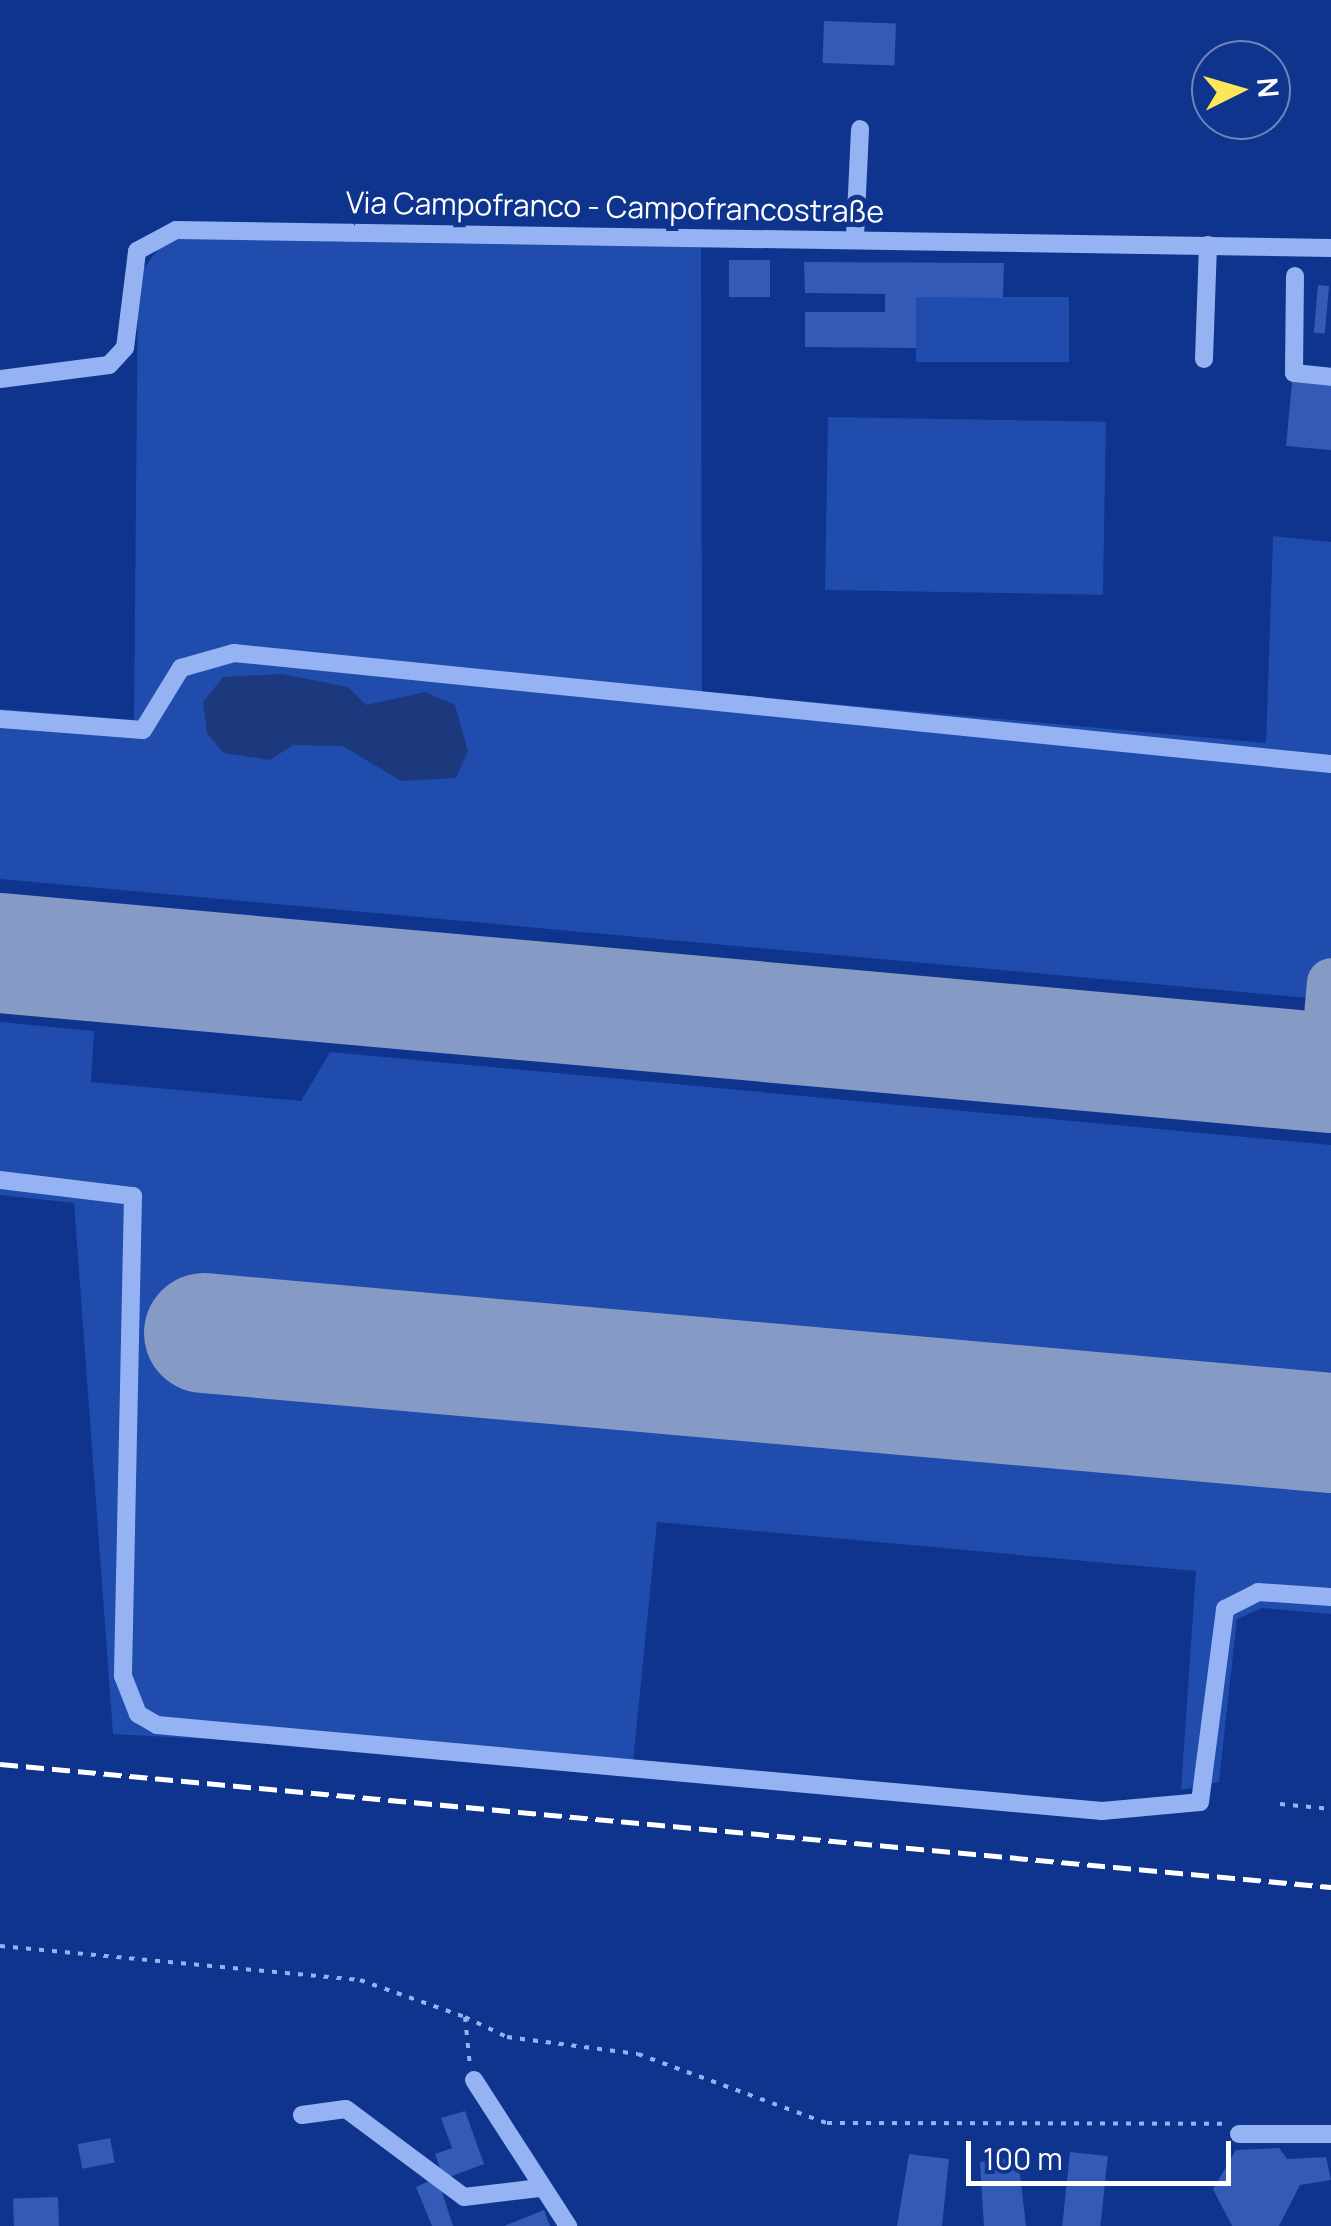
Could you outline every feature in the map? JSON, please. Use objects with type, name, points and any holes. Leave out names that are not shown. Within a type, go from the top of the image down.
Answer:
[{"type":"street","points":[[855,236],[860,129]]},
{"type":"street","name":"Via Campofranco - Campofrancostraße","points":[[0,378],[110,365],[125,348],[136,250],[176,230],[855,236],[1331,248]]},
{"type":"street","points":[[1204,359],[1208,245]]},
{"type":"street","points":[[1295,276],[1294,373],[1331,376]]},
{"type":"street","points":[[0,719],[143,730],[180,668],[234,653],[1331,764]]},
{"type":"street","points":[[0,1180],[133,1196],[123,1676],[138,1714],[157,1726],[1102,1811],[1200,1802],[1225,1609],[1258,1592],[1331,1597]]},
{"type":"street","points":[[474,2080],[539,2188],[568,2226]]},
{"type":"street","points":[[302,2115],[356,2114],[464,2197],[539,2188]]},
{"type":"street","points":[[1237,2129],[1331,2134]]},
{"type":"path","points":[[1280,1804],[1331,1809]]},
{"type":"path","points":[[0,1946],[360,1980],[465,2017],[507,2037],[638,2054],[827,2123],[1237,2129]]},
{"type":"path","points":[[465,2017],[474,2080]]},
{"type":"shaded area","points":[[168,236],[701,247],[702,692],[1266,743],[1273,536],[1331,542],[1331,1000],[0,879],[0,709],[134,720],[138,276]]},
{"type":"shaded area","points":[[916,297],[1069,297],[1069,362],[916,362]]},
{"type":"shaded area","points":[[828,417],[1106,422],[1103,595],[825,590]]},
{"type":"shaded area","points":[[282,674],[348,687],[366,705],[425,692],[455,705],[468,751],[456,778],[401,781],[343,746],[293,745],[270,760],[223,753],[207,733],[203,702],[223,677]]},
{"type":"shaded area","points":[[0,1022],[94,1031],[91,1082],[301,1101],[330,1052],[1331,1145],[1331,1614],[1262,1608],[1237,1619],[1219,1782],[1181,1790],[1196,1571],[657,1522],[633,1762],[113,1734],[74,1203],[0,1195]]},
{"type":"building","points":[[824,21],[896,24],[894,65],[823,63]]},
{"type":"building","points":[[729,260],[770,260],[770,297],[729,297]]},
{"type":"building","points":[[804,262],[1004,263],[1003,298],[916,297],[916,348],[805,347],[805,312],[885,312],[885,294],[805,293]]},
{"type":"building","points":[[1318,285],[1329,286],[1325,334],[1314,333]]},
{"type":"building","points":[[1292,382],[1331,385],[1331,450],[1286,446]]},
{"type":"building","points":[[465,2111],[484,2164],[444,2179],[435,2154],[452,2148],[441,2118]]},
{"type":"building","points":[[110,2138],[115,2163],[82,2169],[78,2144]]},
{"type":"building","points":[[1279,2148],[1287,2159],[1326,2157],[1331,2180],[1300,2185],[1279,2226],[1232,2226],[1213,2189],[1236,2150]]},
{"type":"building","points":[[1070,2152],[1108,2156],[1100,2226],[1062,2226]]},
{"type":"building","points":[[909,2154],[949,2159],[942,2226],[897,2226]]},
{"type":"building","points":[[1018,2157],[1026,2226],[984,2226],[980,2162]]},
{"type":"building","points":[[429,2181],[441,2189],[453,2226],[432,2226],[416,2187]]},
{"type":"building","points":[[58,2197],[59,2226],[14,2226],[13,2199]]},
{"type":"building","points":[[544,2210],[550,2226],[504,2226]]},
{"type":"taxiway","points":[[1323,1072],[1331,982]]},
{"type":"runway","points":[[0,953],[1331,1073]]},
{"type":"runway","points":[[204,1333],[1331,1433]]},
{"type":"railway","points":[[0,1764],[1331,1887]]}]
